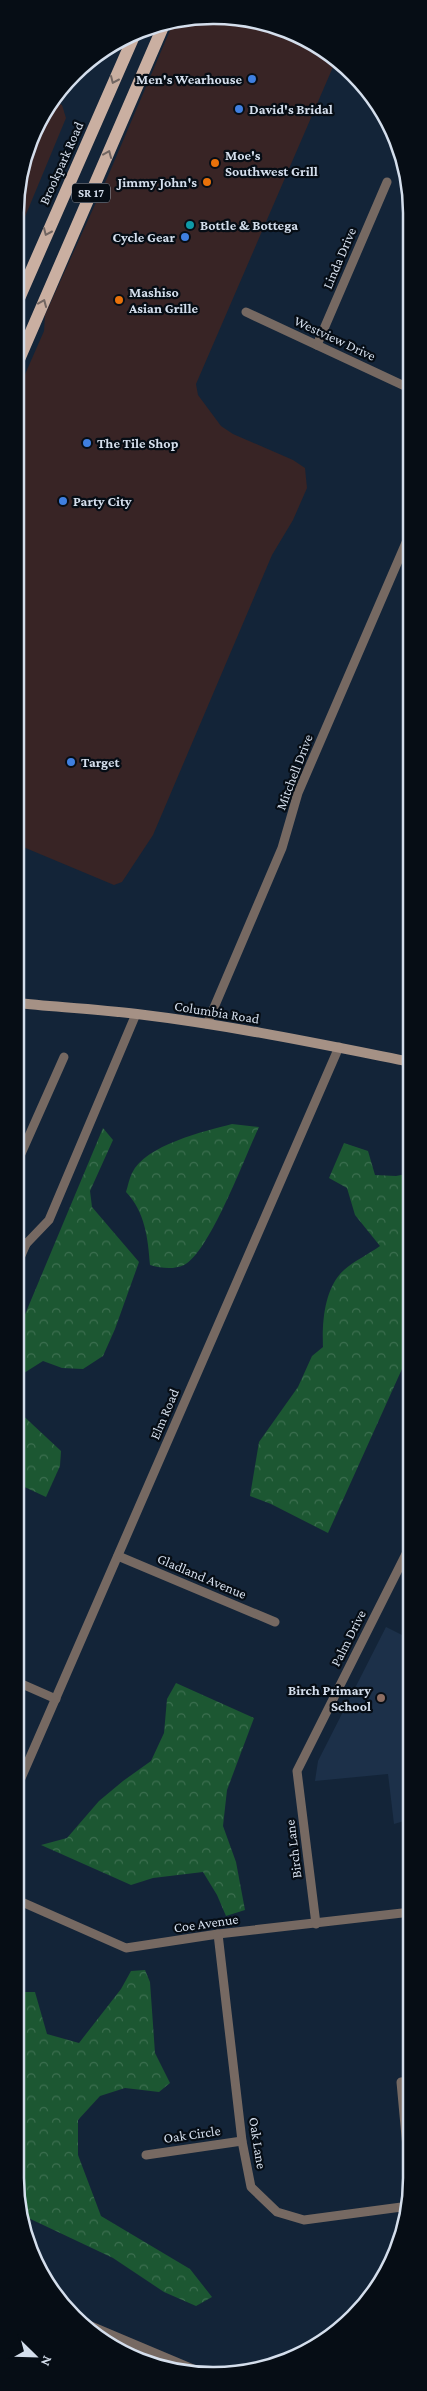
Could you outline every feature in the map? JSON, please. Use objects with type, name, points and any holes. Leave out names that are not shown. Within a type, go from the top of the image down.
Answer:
[{"type":"main road","name":"SR 17","points":[[24,346],[161,31]]},
{"type":"main road","name":"Brookpark Road","points":[[24,287],[131,42]]},
{"type":"street","name":"Linda Drive","points":[[317,345],[387,182]]},
{"type":"street","name":"Westview Drive","points":[[246,312],[403,385]]},
{"type":"street","name":"Mitchell Drive","points":[[207,1024],[282,848],[298,793],[403,550]]},
{"type":"street","name":"Columbia Road","points":[[24,1004],[136,1014],[207,1024],[403,1060]]},
{"type":"street","points":[[24,1249],[26,1244],[49,1220],[136,1014]]},
{"type":"street","name":"Elm Road","points":[[24,1772],[339,1047]]},
{"type":"street","points":[[24,1147],[64,1057]]},
{"type":"street","name":"Gladland Avenue","points":[[118,1556],[274,1622]]},
{"type":"street","name":"Palm Drive","points":[[297,1771],[403,1560]]},
{"type":"street","points":[[24,1685],[56,1699]]},
{"type":"street","name":"Birch Lane","points":[[297,1771],[316,1924]]},
{"type":"street","name":"Coe Avenue","points":[[24,1903],[126,1948],[218,1934],[403,1913]]},
{"type":"street","name":"Oak Lane","points":[[218,1934],[242,2141],[251,2187],[276,2212],[304,2220],[401,2207]]},
{"type":"street","points":[[403,2082],[401,2082],[403,2104]]},
{"type":"street","name":"Oak Circle","points":[[146,2155],[242,2141]]},
{"type":"street","points":[[102,2331],[184,2365]]},
{"type":"shaded area","points":[[201,24],[251,27],[297,43],[333,66],[196,384],[198,395],[221,426],[233,434],[293,460],[305,468],[307,488],[293,520],[272,555],[153,835],[122,882],[114,885],[24,847],[24,377],[44,331],[45,315],[108,176],[171,28]]},
{"type":"shaded area","points":[[59,104],[62,105],[66,118],[24,219],[27,176],[38,141]]},
{"type":"shaded area","name":"Birch Primary School","points":[[386,1627],[403,1635],[403,1821],[394,1824],[388,1774],[315,1781],[318,1761]]},
{"type":"green space","points":[[232,1124],[259,1127],[226,1202],[205,1242],[194,1257],[184,1265],[176,1268],[167,1268],[150,1265],[147,1235],[137,1208],[126,1192],[132,1173],[139,1163],[162,1147],[192,1135]]},
{"type":"green space","points":[[103,1128],[113,1140],[90,1191],[92,1207],[139,1262],[115,1329],[103,1356],[83,1369],[62,1368],[43,1361],[24,1373],[24,1317]]},
{"type":"green space","points":[[344,1143],[368,1151],[375,1175],[403,1175],[403,1367],[328,1533],[271,1504],[250,1496],[259,1442],[298,1387],[312,1356],[323,1347],[324,1317],[332,1286],[344,1270],[380,1246],[355,1215],[347,1188],[329,1178]]},
{"type":"green space","points":[[24,1416],[61,1451],[60,1466],[46,1497],[24,1487]]},
{"type":"green space","points":[[176,1683],[254,1718],[227,1790],[223,1826],[236,1862],[245,1910],[226,1916],[217,1895],[203,1872],[153,1878],[131,1885],[41,1845],[67,1838],[99,1801],[151,1761],[164,1733],[167,1699]]},
{"type":"green space","points":[[145,1970],[150,1982],[155,2053],[170,2083],[159,2092],[125,2088],[100,2096],[78,2120],[78,2155],[101,2216],[190,2269],[212,2297],[196,2306],[164,2292],[113,2258],[28,2218],[27,2215],[24,2190],[24,1992],[35,1992],[47,2034],[79,2043],[121,1989],[131,1971]]},
{"type":"place","name":"Men's Wearhouse","points":[[252,79]]},
{"type":"place","name":"David's Bridal","points":[[239,109]]},
{"type":"place","name":"Moe's Southwest Grill","points":[[215,163]]},
{"type":"place","name":"Jimmy John's","points":[[207,182]]},
{"type":"place","name":"Bottle & Bottega","points":[[190,225]]},
{"type":"place","name":"Cycle Gear","points":[[185,237]]},
{"type":"place","name":"Mashiso Asian Grille","points":[[119,300]]},
{"type":"place","name":"The Tile Shop","points":[[87,443]]},
{"type":"place","name":"Party City","points":[[63,501]]},
{"type":"place","name":"Target","points":[[71,762]]},
{"type":"place","name":"Birch Primary School","points":[[381,1698]]}]
